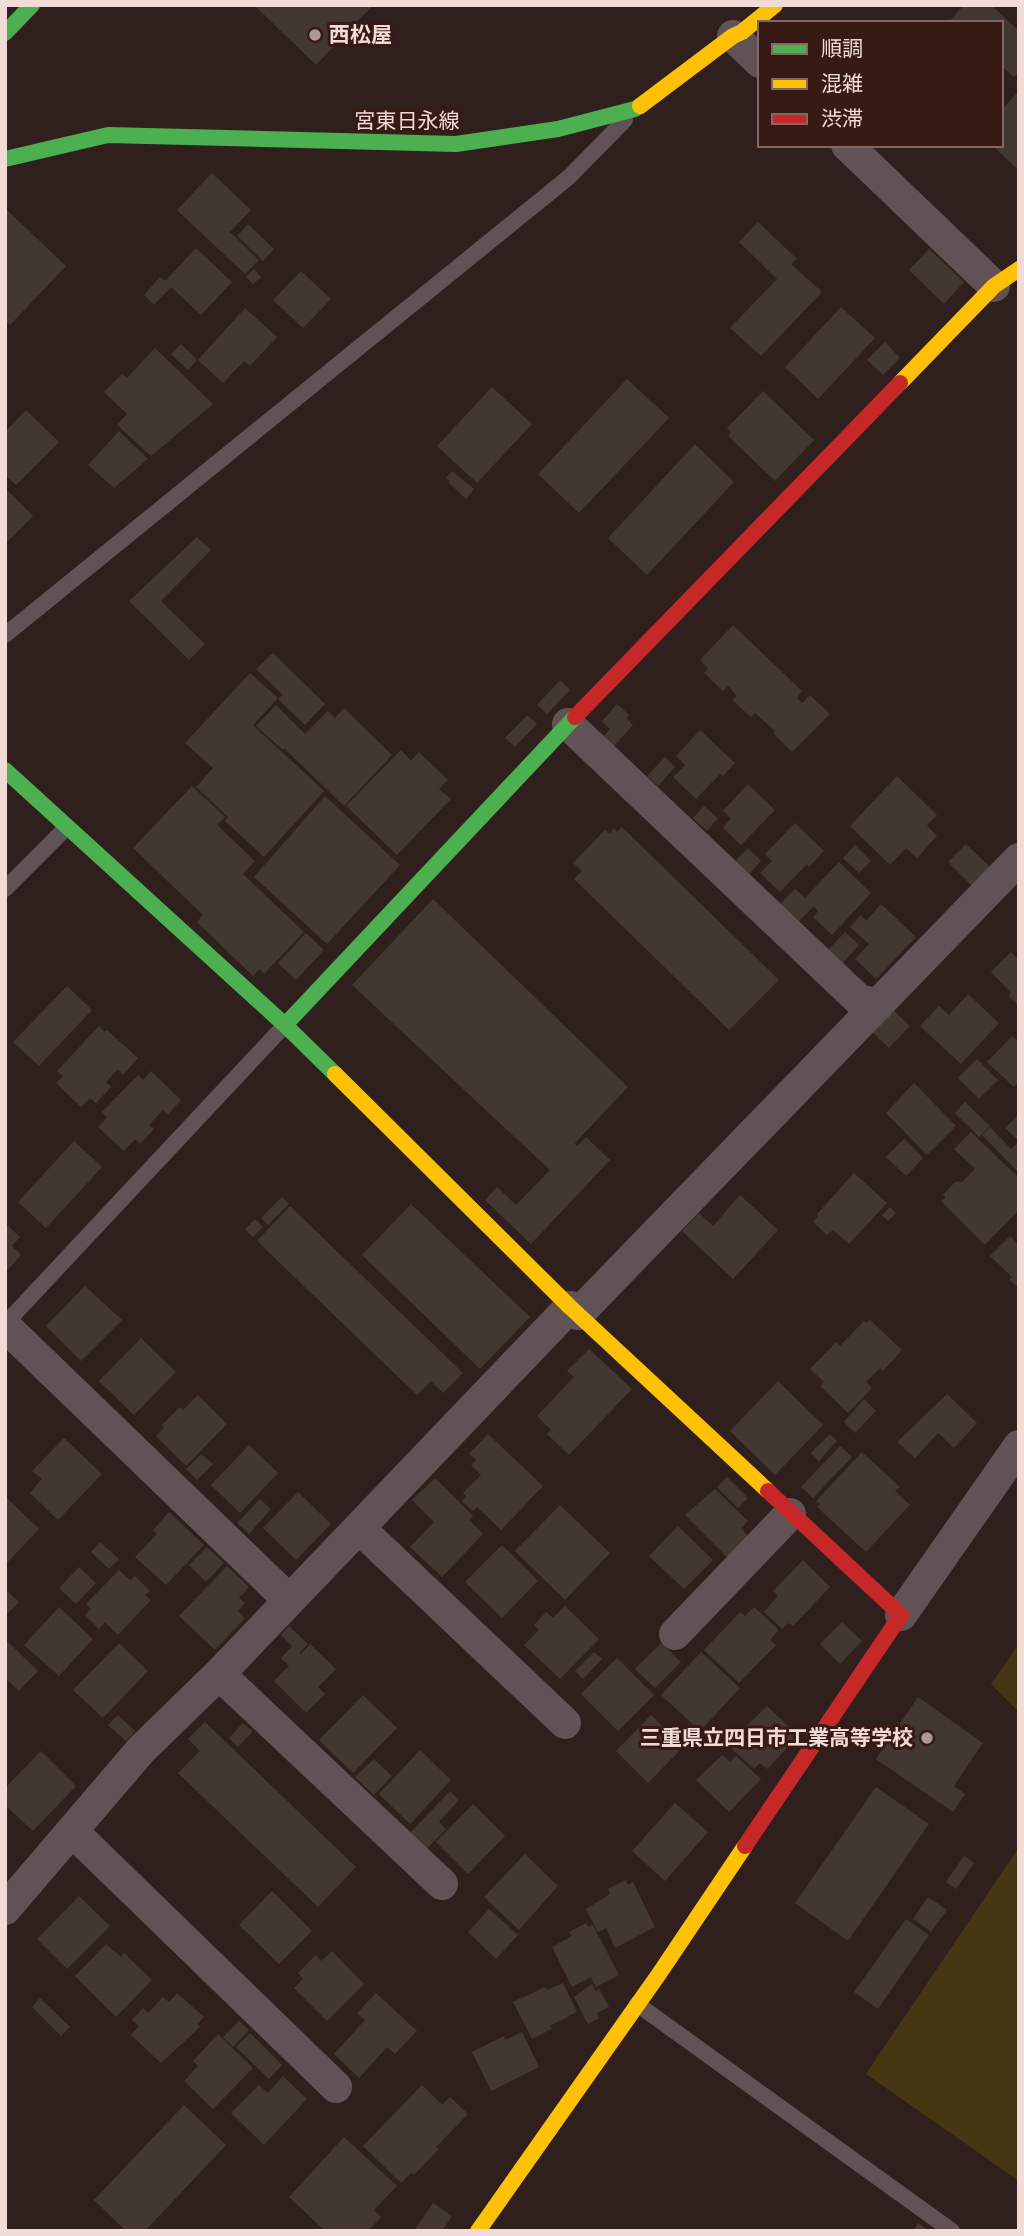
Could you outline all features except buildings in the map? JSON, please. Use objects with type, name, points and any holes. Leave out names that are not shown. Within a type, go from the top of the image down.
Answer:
[{"type":"street","points":[[5,33],[32,5]]},
{"type":"street","name":"宮東日永線","points":[[5,159],[108,135],[456,144],[558,129],[635,109],[775,5]]},
{"type":"street","points":[[733,36],[758,60]]},
{"type":"street","points":[[285,1025],[568,724],[1006,277],[848,147]]},
{"type":"street","points":[[568,724],[859,1000],[878,1005]]},
{"type":"street","points":[[5,770],[285,1025],[574,1310],[901,1615]]},
{"type":"street","points":[[5,1909],[141,1750],[219,1674],[359,1528],[878,1005],[1019,859]]},
{"type":"street","points":[[5,1325],[289,1600]]},
{"type":"street","points":[[478,2231],[637,2004],[1019,1446]]},
{"type":"street","points":[[675,1634],[790,1514]]},
{"type":"street","points":[[359,1528],[565,1723]]},
{"type":"street","points":[[219,1674],[442,1884]]},
{"type":"street","points":[[72,1831],[337,2087]]},
{"type":"lane","points":[[5,635],[569,177],[635,109]]},
{"type":"lane","points":[[5,889],[67,827]]},
{"type":"lane","points":[[5,1325],[285,1025]]},
{"type":"lane","points":[[637,2004],[952,2231]]},
{"type":"shaded area","points":[[1019,1644],[1019,1712],[991,1684]]},
{"type":"shaded area","points":[[1019,1847],[1019,2181],[866,2074]]},
{"type":"traffic: fast","points":[[5,33],[32,5]]},
{"type":"traffic: fast","points":[[5,159],[108,135],[456,144],[558,129],[640,106]]},
{"type":"traffic: fast","points":[[285,1025],[575,717]]},
{"type":"traffic: fast","points":[[5,770],[285,1025],[335,1074]]},
{"type":"traffic: slow","points":[[640,106],[775,5]]},
{"type":"traffic: slow","points":[[900,383],[994,286],[1019,269]]},
{"type":"traffic: slow","points":[[335,1074],[570,1307],[768,1491]]},
{"type":"traffic: slow","points":[[478,2231],[659,1974],[745,1846]]},
{"type":"traffic: jam","points":[[575,717],[900,383]]},
{"type":"traffic: jam","points":[[745,1846],[901,1615],[768,1491]]},
{"type":"place","name":"西松屋","points":[[315,35]]},
{"type":"place","name":"三重県立四日市工業高等学校","points":[[927,1738]]}]
